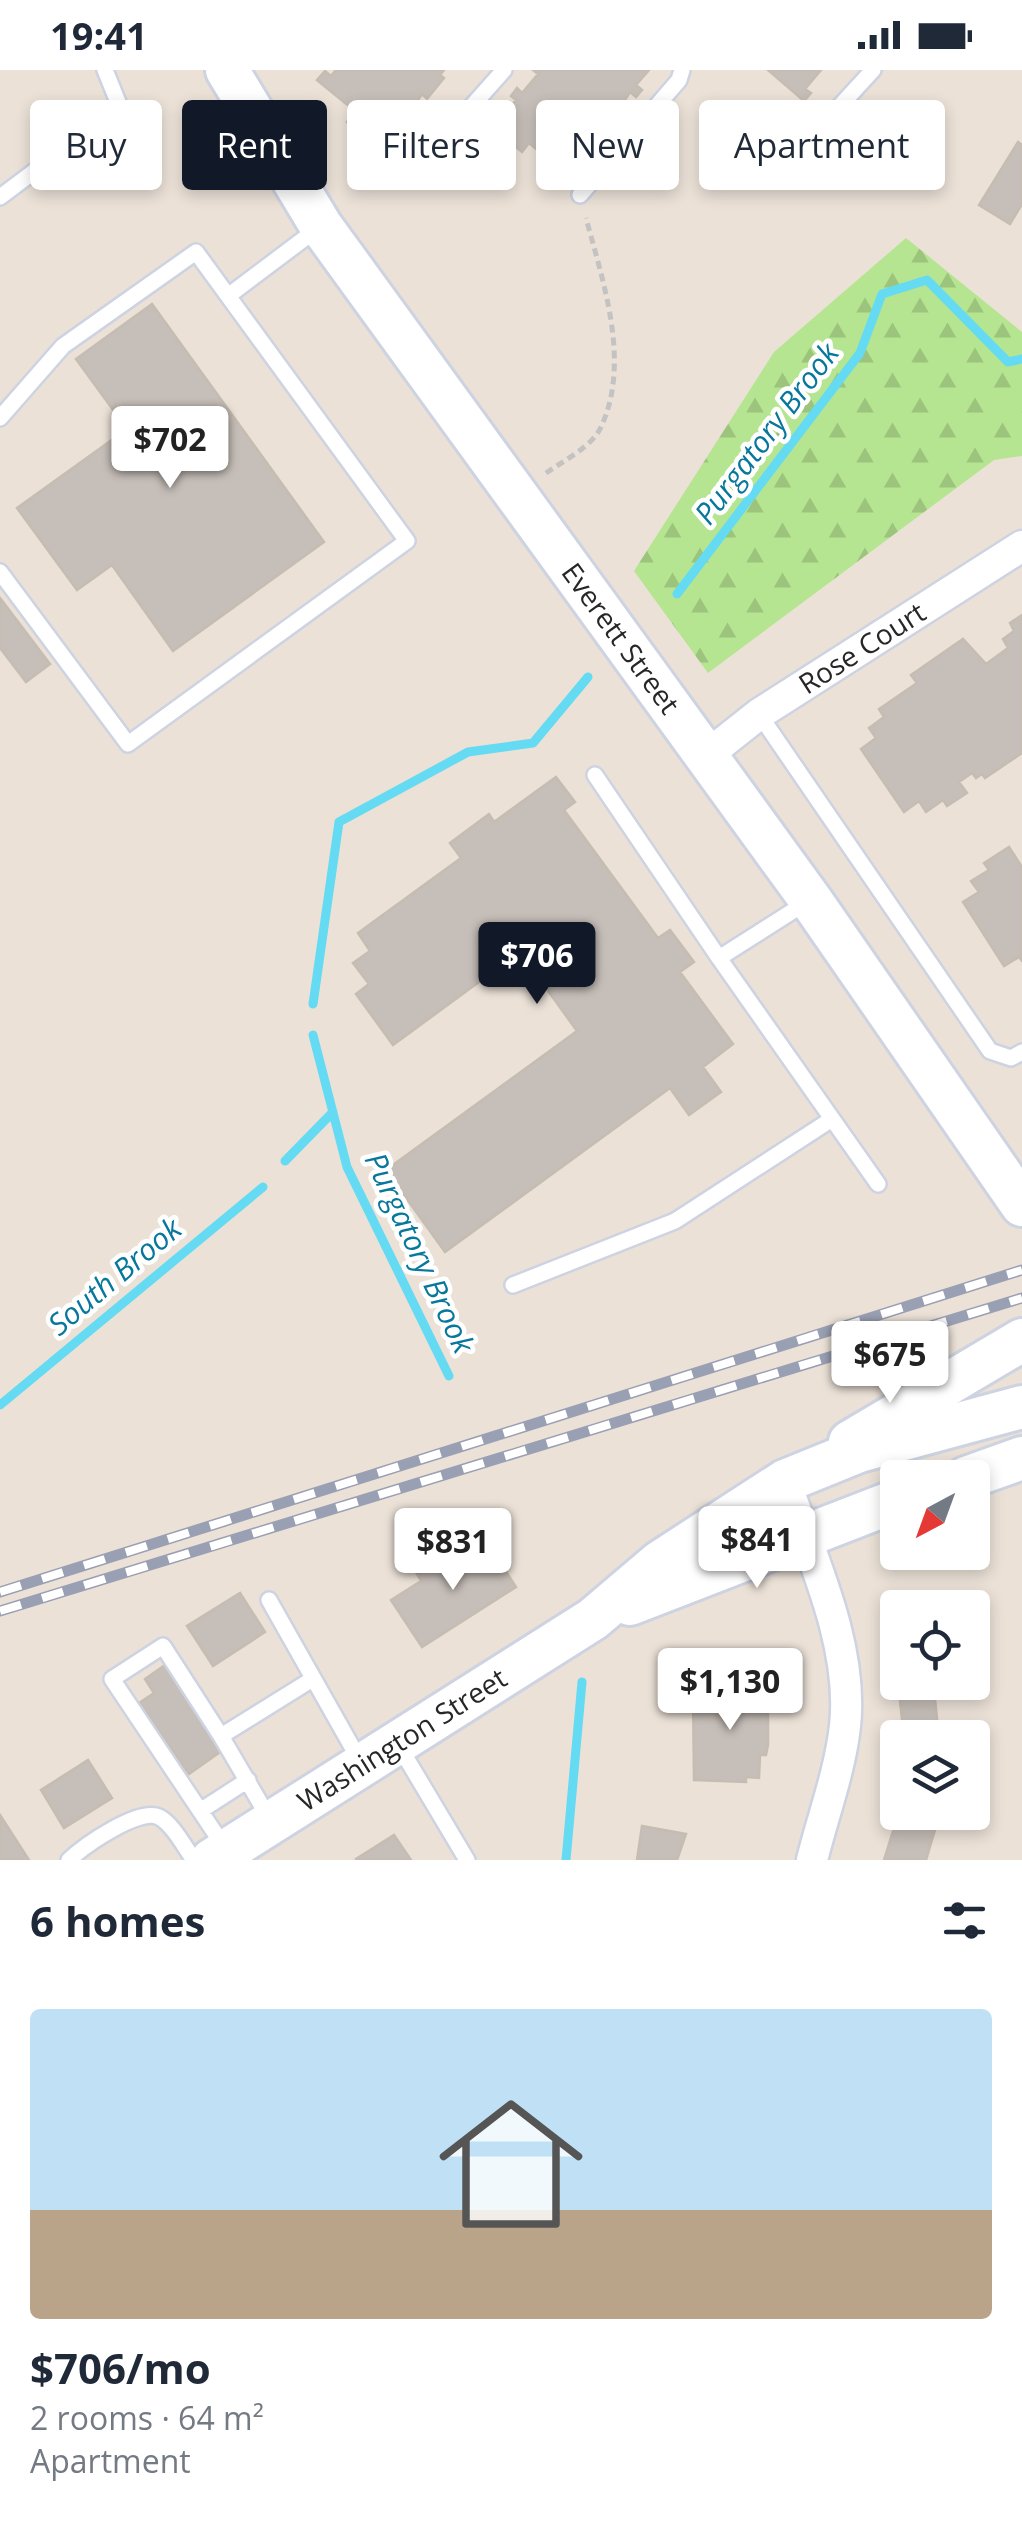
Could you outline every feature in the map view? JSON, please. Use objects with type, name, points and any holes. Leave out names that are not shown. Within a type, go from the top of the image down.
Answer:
[{"type":"main road","name":"Everett Street","points":[[228,70],[320,226],[810,899],[1022,1205]]},
{"type":"main road","points":[[785,1481],[1022,1340]]},
{"type":"main road","name":"Washington Street","points":[[211,1857],[593,1619],[660,1562],[785,1481],[859,1451],[1022,1407]]},
{"type":"main road","points":[[990,1469],[1022,1458]]},
{"type":"main road","name":"Washington Street","points":[[593,1619],[880,1506]]},
{"type":"street","name":"Rose Court","points":[[706,756],[760,714],[1022,546]]},
{"type":"street","points":[[785,1481],[831,1621],[846,1695],[840,1753],[812,1860]]},
{"type":"lane","points":[[0,197],[120,107],[105,70]]},
{"type":"lane","points":[[477,100],[504,70]]},
{"type":"lane","points":[[580,196],[679,80],[682,70]]},
{"type":"lane","points":[[845,100],[873,70]]},
{"type":"lane","points":[[228,296],[320,226]]},
{"type":"lane","points":[[0,418],[63,346],[196,252],[408,541],[128,744],[0,572]]},
{"type":"lane","points":[[760,714],[990,1051],[1011,1058],[1022,1052]]},
{"type":"lane","points":[[595,775],[878,1184]]},
{"type":"lane","points":[[719,958],[810,899]]},
{"type":"lane","points":[[513,1285],[675,1221],[832,1119]]},
{"type":"lane","points":[[269,1600],[311,1680],[467,1860]]},
{"type":"lane","points":[[211,1857],[200,1811],[112,1679],[163,1646],[222,1736],[271,1822]]},
{"type":"lane","points":[[222,1736],[311,1680]]},
{"type":"lane","points":[[200,1811],[248,1780]]},
{"type":"lane","points":[[69,1860],[130,1819],[152,1815],[211,1857]]},
{"type":"path","points":[[546,473],[599,432],[612,386],[614,344],[605,288],[580,196]]},
{"type":"green space","points":[[906,238],[1022,332],[1022,456],[994,460],[708,673],[634,571],[774,352]]},
{"type":"building","points":[[336,70],[444,70],[440,75],[444,78],[427,99],[422,94],[418,100],[347,100],[347,104],[317,80],[325,71],[331,76]]},
{"type":"building","points":[[533,70],[649,70],[636,85],[642,90],[636,97],[630,92],[625,100],[536,100],[536,149],[529,143],[522,152],[516,147],[516,100],[511,96],[517,88],[522,93],[538,74]]},
{"type":"building","points":[[768,70],[821,70],[805,89],[811,93],[803,100]]},
{"type":"building","points":[[1018,142],[1022,145],[1022,204],[1010,224],[979,205]]},
{"type":"building","points":[[152,304],[324,542],[173,651],[112,565],[77,590],[17,508],[127,429],[76,359]]},
{"type":"building","points":[[0,598],[50,664],[26,682],[0,648]]},
{"type":"building","points":[[1022,615],[1022,753],[985,778],[982,774],[976,778],[972,773],[959,782],[967,793],[947,806],[943,800],[926,812],[919,801],[904,812],[861,749],[876,738],[869,728],[884,717],[879,709],[917,683],[911,675],[963,639],[986,664],[1008,648],[1003,639],[1014,631],[1010,623]]},
{"type":"building","points":[[556,777],[575,802],[564,810],[658,938],[670,930],[694,962],[680,972],[733,1044],[703,1067],[721,1092],[689,1115],[670,1088],[445,1252],[386,1170],[577,1031],[520,952],[393,1045],[356,994],[369,984],[353,963],[370,951],[358,933],[461,858],[450,843],[489,814],[494,822]]},
{"type":"building","points":[[1009,847],[1022,867],[1022,961],[1019,957],[1004,966],[963,902],[979,892],[971,881],[989,870],[984,863]]},
{"type":"building","points":[[485,1539],[516,1587],[422,1647],[391,1600],[421,1581],[413,1567],[421,1562],[429,1575]]},
{"type":"building","points":[[240,1593],[265,1632],[213,1666],[187,1626]]},
{"type":"building","points":[[165,1665],[223,1750],[189,1774],[139,1703],[154,1693],[145,1679]]},
{"type":"building","points":[[708,1685],[768,1687],[768,1745],[766,1755],[760,1755],[759,1778],[746,1777],[746,1782],[694,1780],[693,1695],[708,1696]]},
{"type":"building","points":[[900,1700],[935,1700],[937,1720],[902,1720]]},
{"type":"building","points":[[88,1760],[112,1798],[64,1828],[41,1790]]},
{"type":"building","points":[[0,1815],[29,1860],[0,1860]]},
{"type":"building","points":[[642,1826],[686,1834],[677,1860],[637,1860]]},
{"type":"building","points":[[893,1830],[935,1830],[926,1860],[884,1860]]},
{"type":"building","points":[[394,1835],[411,1860],[356,1859]]},
{"type":"waterway","name":"Purgatory Brook","points":[[677,594],[860,353],[882,294],[927,280],[1008,362],[1022,359]]},
{"type":"waterway","name":"Purgatory Brook","points":[[313,1004],[339,822],[468,752],[533,743],[588,677]]},
{"type":"waterway","name":"Purgatory Brook","points":[[313,1035],[347,1167],[449,1376]]},
{"type":"waterway","name":"South Brook","points":[[285,1161],[333,1112]]},
{"type":"waterway","name":"South Brook","points":[[0,1405],[263,1187]]},
{"type":"waterway","name":"Purgatory Brook","points":[[566,1860],[582,1682]]},
{"type":"railway","points":[[0,1592],[1022,1270]]},
{"type":"railway","points":[[0,1611],[1022,1298]]}]
